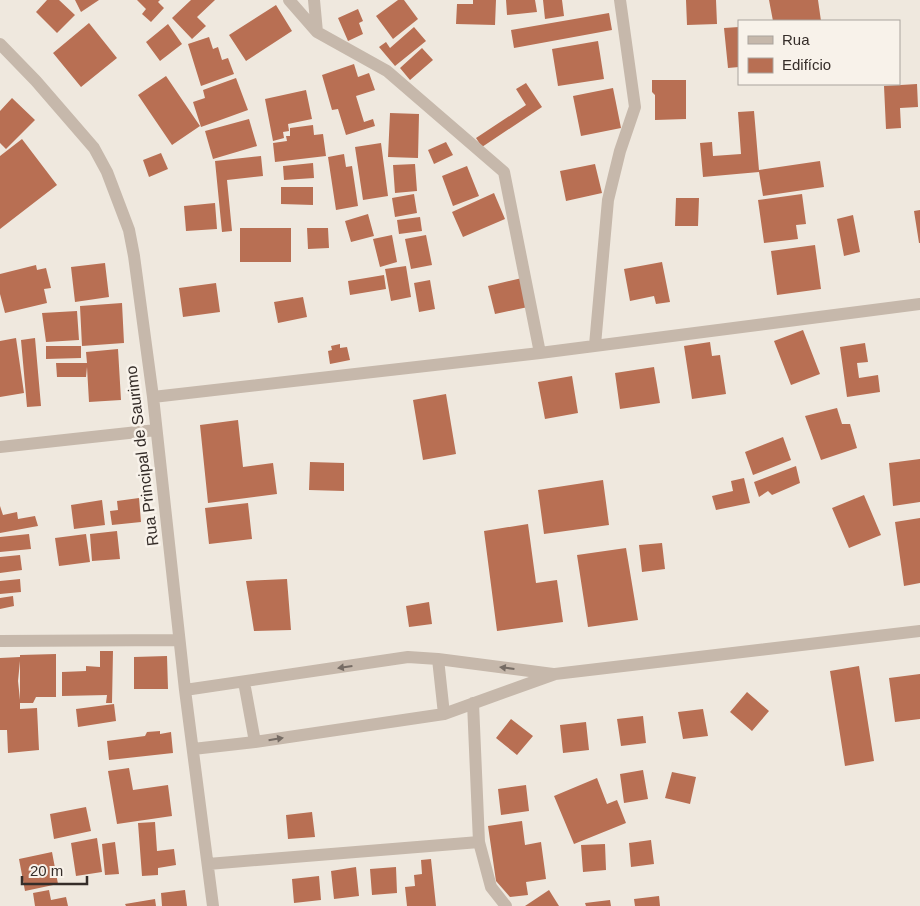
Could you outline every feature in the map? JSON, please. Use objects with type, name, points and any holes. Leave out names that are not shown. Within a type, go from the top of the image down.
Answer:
[{"type":"street","points":[[289,0],[317,32],[387,71],[504,172],[540,353]]},
{"type":"street","points":[[314,0],[317,32]]},
{"type":"street","points":[[595,345],[608,200],[620,151],[635,106],[620,0]]},
{"type":"street","name":"Rua Principal de Saurimo","points":[[0,44],[36,81],[94,148],[107,172],[129,230],[153,398],[179,640],[213,906]]},
{"type":"street","points":[[153,398],[540,353],[920,304]]},
{"type":"street","points":[[0,447],[156,430]]},
{"type":"street","points":[[193,749],[255,742],[444,714],[555,674],[920,630]]},
{"type":"street","points":[[0,641],[179,640]]},
{"type":"street","points":[[185,690],[408,657],[555,674]]},
{"type":"street","points":[[438,659],[444,714]]},
{"type":"street","points":[[244,682],[255,742]]},
{"type":"street","points":[[473,702],[479,842],[491,887],[506,906]]},
{"type":"street","points":[[208,864],[479,842]]},
{"type":"building","points":[[47,0],[59,0],[75,15],[57,33],[36,12]]},
{"type":"building","points":[[75,0],[99,0],[81,12]]},
{"type":"building","points":[[137,0],[160,0],[158,2],[164,8],[151,22],[142,14],[146,9]]},
{"type":"building","points":[[191,0],[215,0],[197,17],[206,26],[192,39],[172,18]]},
{"type":"building","points":[[398,0],[404,0],[418,19],[393,39],[376,16]]},
{"type":"building","points":[[473,0],[496,0],[495,25],[456,24],[457,4],[473,4]]},
{"type":"building","points":[[506,0],[535,0],[537,12],[507,15]]},
{"type":"building","points":[[543,0],[562,0],[564,16],[545,19]]},
{"type":"building","points":[[686,0],[716,0],[717,24],[687,25]]},
{"type":"building","points":[[769,0],[818,0],[821,20],[773,20]]},
{"type":"building","points":[[276,5],[292,31],[246,61],[229,35]]},
{"type":"building","points":[[358,9],[363,21],[359,23],[363,34],[348,41],[338,18]]},
{"type":"building","points":[[609,13],[612,30],[514,48],[511,30]]},
{"type":"building","points":[[89,23],[117,58],[81,87],[53,53]]},
{"type":"building","points":[[168,24],[182,44],[160,61],[146,42]]},
{"type":"building","points":[[414,27],[426,41],[395,66],[379,47],[386,42],[390,48]]},
{"type":"building","points":[[738,27],[738,67],[728,68],[724,28]]},
{"type":"building","points":[[209,37],[213,49],[218,47],[222,60],[228,58],[234,74],[201,86],[188,44]]},
{"type":"building","points":[[598,41],[604,79],[558,86],[552,49]]},
{"type":"building","points":[[422,48],[433,60],[410,80],[400,68]]},
{"type":"building","points":[[354,64],[358,77],[369,73],[375,90],[356,96],[364,122],[373,119],[375,126],[346,135],[338,109],[332,110],[322,75]]},
{"type":"building","points":[[166,76],[200,126],[172,145],[138,95]]},
{"type":"building","points":[[236,78],[248,110],[201,127],[193,102],[205,98],[203,90]]},
{"type":"building","points":[[652,80],[686,80],[686,119],[655,120],[655,95],[652,92]]},
{"type":"building","points":[[526,83],[542,107],[482,147],[476,138],[526,105],[516,89]]},
{"type":"building","points":[[917,84],[918,107],[900,108],[901,128],[886,129],[884,86]]},
{"type":"building","points":[[613,88],[621,128],[581,136],[573,96]]},
{"type":"building","points":[[306,90],[312,119],[288,124],[289,131],[283,132],[284,138],[273,141],[265,99]]},
{"type":"building","points":[[12,98],[35,120],[6,149],[0,143],[0,111]]},
{"type":"building","points":[[754,111],[759,170],[820,161],[824,187],[763,196],[759,172],[703,177],[700,143],[712,142],[713,156],[741,154],[738,112]]},
{"type":"building","points":[[390,113],[419,114],[418,158],[388,157]]},
{"type":"building","points":[[249,119],[257,146],[213,159],[205,131]]},
{"type":"building","points":[[313,125],[314,135],[323,134],[326,156],[275,162],[273,143],[287,141],[286,136],[290,136],[290,128]]},
{"type":"building","points":[[22,139],[57,185],[0,229],[0,156]]},
{"type":"building","points":[[446,142],[453,155],[434,164],[428,150]]},
{"type":"building","points":[[381,143],[388,196],[363,200],[355,147]]},
{"type":"building","points":[[161,153],[168,169],[149,177],[143,160]]},
{"type":"building","points":[[344,154],[346,167],[352,166],[358,206],[336,210],[328,157]]},
{"type":"building","points":[[261,156],[263,176],[227,180],[232,231],[222,232],[215,161]]},
{"type":"building","points":[[313,163],[314,178],[284,180],[283,166]]},
{"type":"building","points":[[415,164],[417,191],[395,193],[393,165]]},
{"type":"building","points":[[595,164],[602,193],[566,201],[560,171]]},
{"type":"building","points":[[467,166],[479,196],[453,206],[442,176]]},
{"type":"building","points":[[281,187],[313,187],[313,205],[281,204]]},
{"type":"building","points":[[494,193],[505,219],[463,237],[452,212]]},
{"type":"building","points":[[414,194],[417,213],[395,217],[392,198]]},
{"type":"building","points":[[802,194],[806,224],[796,225],[798,239],[764,243],[758,200]]},
{"type":"building","points":[[676,198],[699,198],[698,226],[675,226]]},
{"type":"building","points":[[215,203],[217,229],[186,231],[184,206]]},
{"type":"building","points":[[920,210],[920,243],[919,243],[914,211]]},
{"type":"building","points":[[368,214],[374,236],[351,242],[345,221]]},
{"type":"building","points":[[853,215],[860,252],[844,256],[837,219]]},
{"type":"building","points":[[420,217],[422,231],[399,234],[397,220]]},
{"type":"building","points":[[240,228],[291,228],[291,262],[240,262]]},
{"type":"building","points":[[307,228],[328,228],[329,248],[308,249]]},
{"type":"building","points":[[392,235],[397,262],[380,267],[373,239]]},
{"type":"building","points":[[426,235],[432,265],[411,269],[405,239]]},
{"type":"building","points":[[815,245],[821,289],[777,295],[771,251]]},
{"type":"building","points":[[662,262],[670,302],[656,304],[654,296],[630,301],[624,269]]},
{"type":"building","points":[[105,263],[109,297],[75,302],[71,267]]},
{"type":"building","points":[[36,265],[37,270],[46,268],[51,288],[44,289],[47,303],[5,313],[0,294],[0,274]]},
{"type":"building","points":[[406,266],[411,297],[391,301],[385,269]]},
{"type":"building","points":[[384,275],[386,289],[350,295],[348,281]]},
{"type":"building","points":[[522,278],[528,307],[495,314],[488,286]]},
{"type":"building","points":[[430,280],[435,309],[419,312],[414,283]]},
{"type":"building","points":[[216,283],[220,312],[183,317],[179,288]]},
{"type":"building","points":[[303,297],[307,317],[278,323],[274,302]]},
{"type":"building","points":[[122,303],[124,343],[82,346],[80,306]]},
{"type":"building","points":[[77,311],[79,340],[46,342],[42,313]]},
{"type":"building","points":[[803,330],[820,374],[791,385],[774,341]]},
{"type":"building","points":[[16,338],[24,393],[0,397],[0,341]]},
{"type":"building","points":[[35,338],[41,406],[27,407],[21,340]]},
{"type":"building","points":[[710,342],[712,356],[720,355],[726,394],[692,399],[684,346]]},
{"type":"building","points":[[865,343],[868,362],[857,363],[859,378],[878,375],[880,392],[847,397],[840,347]]},
{"type":"building","points":[[340,344],[340,348],[347,347],[350,360],[330,364],[328,351],[332,350],[331,346]]},
{"type":"building","points":[[46,346],[81,346],[81,358],[46,359]]},
{"type":"building","points":[[118,349],[121,400],[89,402],[87,367],[86,377],[57,377],[56,363],[87,363],[86,352]]},
{"type":"building","points":[[654,367],[660,403],[620,409],[615,373]]},
{"type":"building","points":[[572,376],[578,413],[545,419],[538,382]]},
{"type":"building","points":[[446,394],[456,454],[423,460],[413,400]]},
{"type":"building","points":[[837,408],[842,424],[850,424],[857,448],[821,460],[805,416]]},
{"type":"building","points":[[238,420],[243,467],[273,463],[277,494],[208,503],[200,425]]},
{"type":"building","points":[[783,437],[791,460],[753,475],[745,452]]},
{"type":"building","points":[[920,459],[920,502],[893,506],[889,463]]},
{"type":"building","points":[[310,462],[344,463],[344,491],[309,490]]},
{"type":"building","points":[[796,466],[800,483],[772,495],[768,491],[759,497],[754,482]]},
{"type":"building","points":[[744,478],[750,503],[716,510],[712,496],[733,491],[731,481]]},
{"type":"building","points":[[603,480],[609,525],[544,534],[538,490]]},
{"type":"building","points":[[864,495],[881,535],[849,548],[832,508]]},
{"type":"building","points":[[139,498],[141,522],[112,525],[110,511],[118,510],[117,501]]},
{"type":"building","points":[[102,500],[105,525],[74,529],[71,505]]},
{"type":"building","points":[[248,503],[252,539],[209,544],[205,508]]},
{"type":"building","points":[[0,506],[3,515],[17,512],[18,519],[35,516],[38,526],[0,533]]},
{"type":"building","points":[[920,518],[920,583],[904,586],[895,522]]},
{"type":"building","points":[[528,524],[536,583],[557,580],[563,622],[497,631],[484,531]]},
{"type":"building","points":[[117,531],[120,559],[92,561],[90,534]]},
{"type":"building","points":[[29,534],[31,549],[0,552],[0,537]]},
{"type":"building","points":[[86,534],[90,562],[59,566],[55,538]]},
{"type":"building","points":[[662,543],[665,569],[642,572],[639,545]]},
{"type":"building","points":[[626,548],[638,620],[588,627],[577,555]]},
{"type":"building","points":[[20,555],[22,570],[0,573],[0,557]]},
{"type":"building","points":[[20,579],[21,592],[0,594],[0,581]]},
{"type":"building","points":[[287,579],[291,630],[254,631],[246,581]]},
{"type":"building","points":[[13,596],[14,606],[0,609],[0,598]]},
{"type":"building","points":[[429,602],[432,624],[409,627],[406,606]]},
{"type":"building","points":[[100,651],[113,651],[112,703],[106,703],[107,695],[62,696],[62,672],[86,671],[86,666],[100,667]]},
{"type":"building","points":[[56,654],[56,697],[36,697],[33,703],[20,703],[20,709],[37,708],[39,750],[8,753],[7,730],[0,730],[0,658],[20,657],[20,655]],"holes":[[[20,661],[20,700],[18,681]]]},
{"type":"building","points":[[167,656],[168,689],[134,689],[134,657]]},
{"type":"building","points":[[859,666],[874,761],[845,766],[830,671]]},
{"type":"building","points":[[920,674],[920,719],[895,722],[889,678]]},
{"type":"building","points":[[747,692],[769,711],[752,731],[730,712]]},
{"type":"building","points":[[114,704],[116,721],[78,727],[76,709]]},
{"type":"building","points":[[703,709],[708,736],[683,739],[678,712]]},
{"type":"building","points":[[643,716],[646,743],[621,746],[617,719]]},
{"type":"building","points":[[511,719],[533,736],[517,755],[496,738]]},
{"type":"building","points":[[586,722],[589,750],[563,753],[560,725]]},
{"type":"building","points":[[160,731],[160,734],[171,732],[173,753],[109,760],[107,741],[145,736],[147,732]]},
{"type":"building","points":[[129,768],[133,790],[168,785],[172,816],[117,824],[108,771]]},
{"type":"building","points":[[643,770],[648,799],[624,803],[620,774]]},
{"type":"building","points":[[672,772],[696,777],[690,804],[665,798]]},
{"type":"building","points":[[597,778],[607,804],[617,800],[626,823],[574,844],[554,796]]},
{"type":"building","points":[[526,785],[529,811],[501,815],[498,789]]},
{"type":"building","points":[[86,807],[91,831],[54,839],[50,814]]},
{"type":"building","points":[[312,812],[315,837],[288,839],[286,815]]},
{"type":"building","points":[[522,821],[525,845],[541,842],[546,879],[526,882],[528,895],[510,897],[496,881],[488,826]]},
{"type":"building","points":[[155,822],[157,851],[174,849],[176,865],[158,868],[158,875],[142,876],[138,823]]},
{"type":"building","points":[[97,838],[102,872],[76,876],[71,843]]},
{"type":"building","points":[[651,840],[654,864],[631,867],[629,843]]},
{"type":"building","points":[[115,842],[119,874],[105,875],[102,844]]},
{"type":"building","points":[[605,844],[606,870],[583,872],[581,845]]},
{"type":"building","points":[[52,852],[58,884],[25,891],[19,859]]},
{"type":"building","points":[[431,859],[436,906],[407,906],[405,887],[415,886],[414,875],[422,874],[421,860]]},
{"type":"building","points":[[356,867],[359,896],[334,899],[331,871]]},
{"type":"building","points":[[396,867],[397,893],[372,895],[370,869]]},
{"type":"building","points":[[319,876],[321,900],[294,903],[292,879]]},
{"type":"building","points":[[49,890],[51,900],[66,897],[68,906],[35,906],[33,893]]},
{"type":"building","points":[[185,890],[187,906],[162,906],[161,893]]},
{"type":"building","points":[[549,890],[559,906],[525,906]]},
{"type":"building","points":[[659,896],[660,906],[635,906],[634,899]]},
{"type":"building","points":[[155,899],[156,906],[126,906],[125,904]]},
{"type":"building","points":[[610,900],[611,906],[586,906],[585,903]]}]
